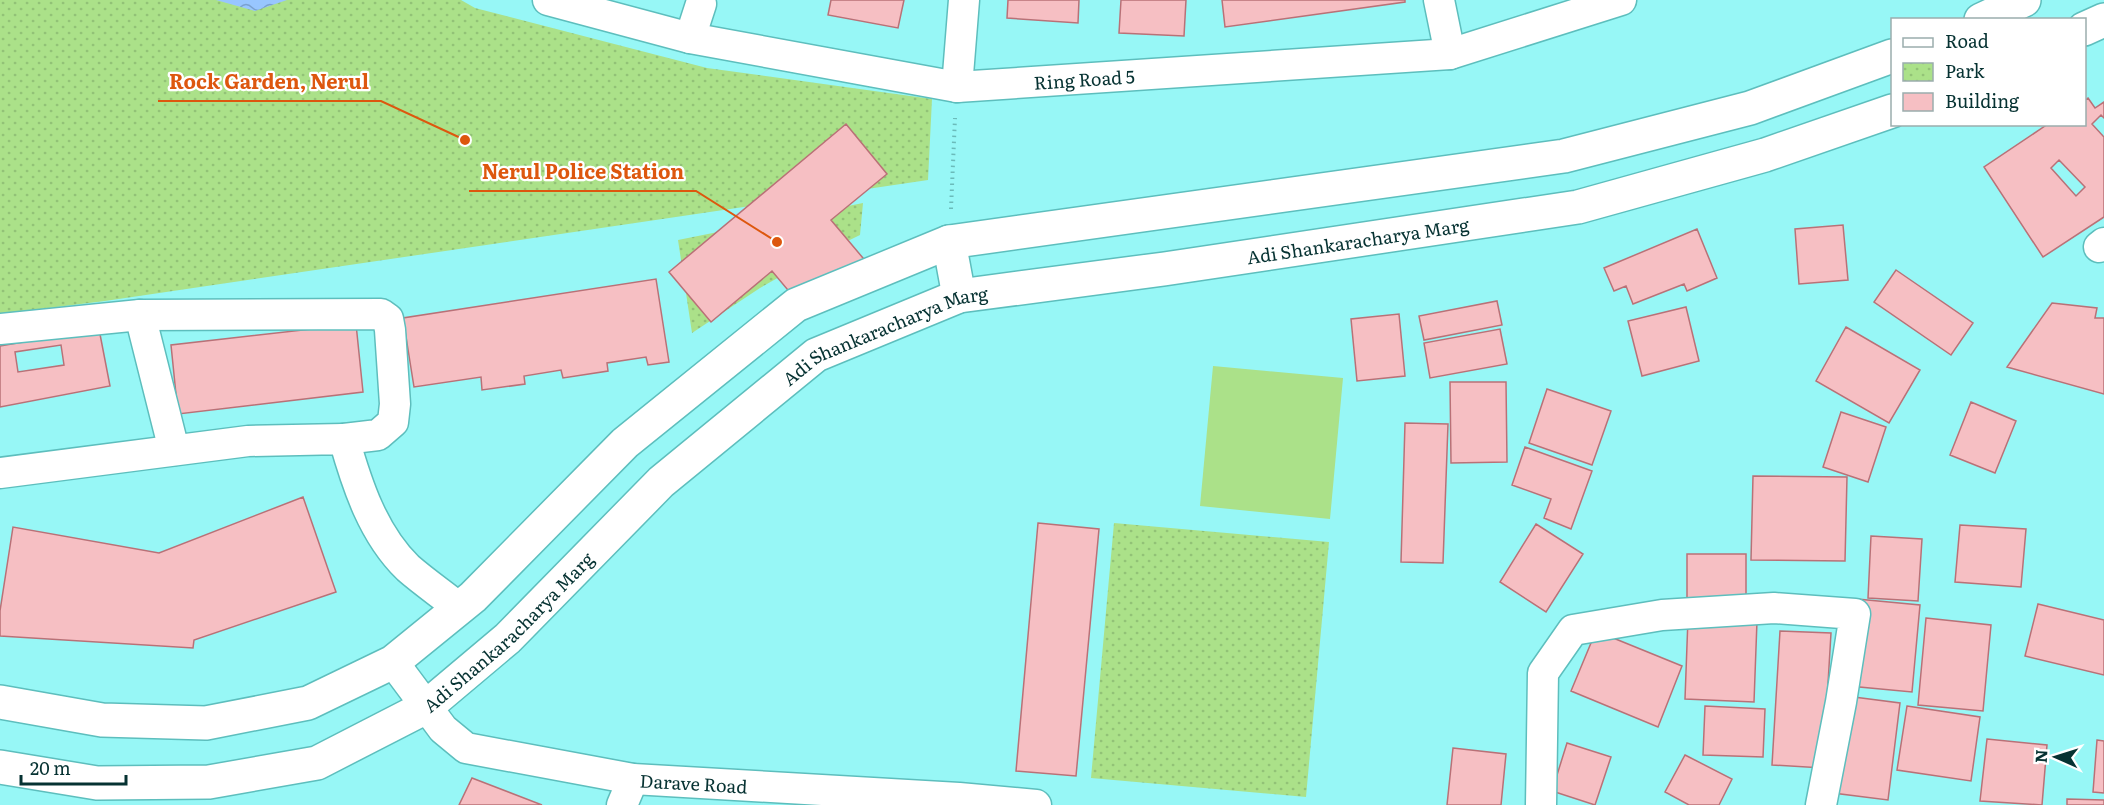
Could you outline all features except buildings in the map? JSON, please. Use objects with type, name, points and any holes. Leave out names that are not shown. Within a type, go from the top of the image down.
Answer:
[{"type":"main road","points":[[1985,18],[2024,0]]},
{"type":"main road","points":[[2086,29],[2104,20]]},
{"type":"main road","points":[[0,702],[102,720],[206,723],[308,703],[393,662],[473,597],[617,451],[796,305],[949,242],[1564,156],[1750,108],[1891,58]]},
{"type":"main road","name":"Adi Shankaracharya Marg","points":[[0,766],[97,783],[209,782],[317,763],[426,706],[508,639],[667,477],[816,356],[959,296],[1164,269],[1578,207],[1765,155],[1891,112]]},
{"type":"main road","points":[[949,242],[959,296]]},
{"type":"main road","points":[[638,433],[667,477]]},
{"type":"street","name":"Ring Road 5","points":[[548,0],[690,38],[957,87],[1450,54],[1622,0]]},
{"type":"street","points":[[957,87],[963,0]]},
{"type":"street","points":[[1439,0],[1450,54]]},
{"type":"street","points":[[690,38],[696,1]]},
{"type":"street","points":[[0,329],[140,315],[381,314],[388,319],[390,330],[395,404],[393,422],[378,435],[344,440],[248,441],[0,473]]},
{"type":"street","points":[[140,315],[174,450]]},
{"type":"street","points":[[344,440],[365,502],[384,538],[408,567],[459,608]]},
{"type":"street","points":[[1541,805],[1543,673],[1573,630],[1662,615],[1774,608],[1854,614],[1841,702],[1821,805]]},
{"type":"street","name":"Darave Road","points":[[393,662],[443,729],[466,748],[628,792],[958,798],[1036,805]]},
{"type":"path","points":[[949,242],[957,87]]},
{"type":"green space","points":[[0,0],[461,0],[475,8],[707,68],[932,99],[928,180],[105,301],[0,314]]},
{"type":"green space","points":[[863,203],[860,235],[760,288],[692,333],[678,240]]},
{"type":"green space","points":[[1213,366],[1343,378],[1330,519],[1200,506]]},
{"type":"green space","points":[[1114,523],[1329,542],[1306,797],[1091,778]]},
{"type":"water","points":[[216,0],[287,0],[255,11]]},
{"type":"place","name":"Rock Garden, Nerul","points":[[465,140]]},
{"type":"place","name":"Nerul Police Station","points":[[777,242]]}]
